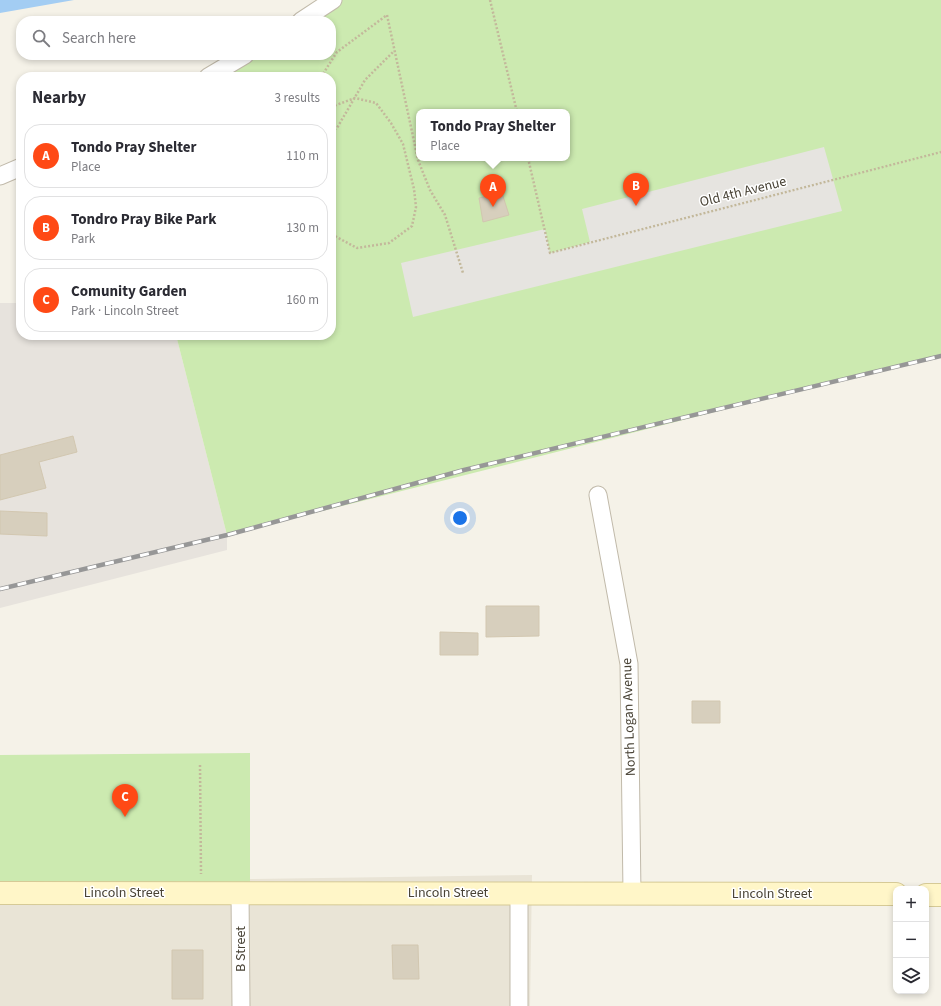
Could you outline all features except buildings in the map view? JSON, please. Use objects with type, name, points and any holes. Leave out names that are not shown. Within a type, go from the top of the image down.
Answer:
[{"type":"main road","name":"Lincoln Street","points":[[0,893],[240,892],[893,894]]},
{"type":"main road","points":[[929,895],[941,895]]},
{"type":"street","points":[[309,16],[333,0]]},
{"type":"street","points":[[216,72],[237,60]]},
{"type":"street","points":[[0,176],[16,169]]},
{"type":"street","name":"North Logan Avenue","points":[[598,495],[629,664],[632,893]]},
{"type":"street","name":"B Street","points":[[240,892],[241,1006]]},
{"type":"street","points":[[519,893],[519,1006]]},
{"type":"path","points":[[490,0],[516,109]]},
{"type":"path","points":[[336,54],[387,15],[416,151]]},
{"type":"path","points":[[336,129],[365,80],[394,51]]},
{"type":"path","points":[[324,72],[332,60]]},
{"type":"path","points":[[336,105],[355,98],[376,103],[391,123],[403,144],[414,189],[416,207],[412,226],[389,243],[357,248],[336,237]]},
{"type":"path","name":"Old 4th Avenue","points":[[529,161],[550,253],[941,152]]},
{"type":"path","points":[[418,161],[430,190],[445,215],[463,273]]},
{"type":"path","points":[[200,764],[201,892]]},
{"type":"shaded area","points":[[824,147],[842,211],[413,317],[401,263],[545,229],[550,253],[590,242],[582,209]]},
{"type":"shaded area","points":[[0,303],[16,303],[16,340],[177,340],[227,535],[227,550],[0,608]]},
{"type":"shaded area","points":[[532,875],[530,1006],[0,1006],[0,894],[250,892],[250,879]]},
{"type":"green space","points":[[333,0],[941,0],[941,355],[227,535],[177,340],[336,340],[336,72],[216,72],[237,60],[336,60],[336,16],[309,16]]},
{"type":"green space","points":[[250,753],[250,892],[0,893],[0,755]]},
{"type":"water","points":[[0,0],[74,0],[0,13]]},
{"type":"railway","points":[[0,589],[227,535],[464,470],[941,356]]},
{"type":"place","name":"Tondro Pray Bike Park","points":[[636,206]]},
{"type":"place","name":"Tondo Pray Shelter","points":[[493,207]]},
{"type":"place","name":"Comunity Garden","points":[[125,817]]}]
